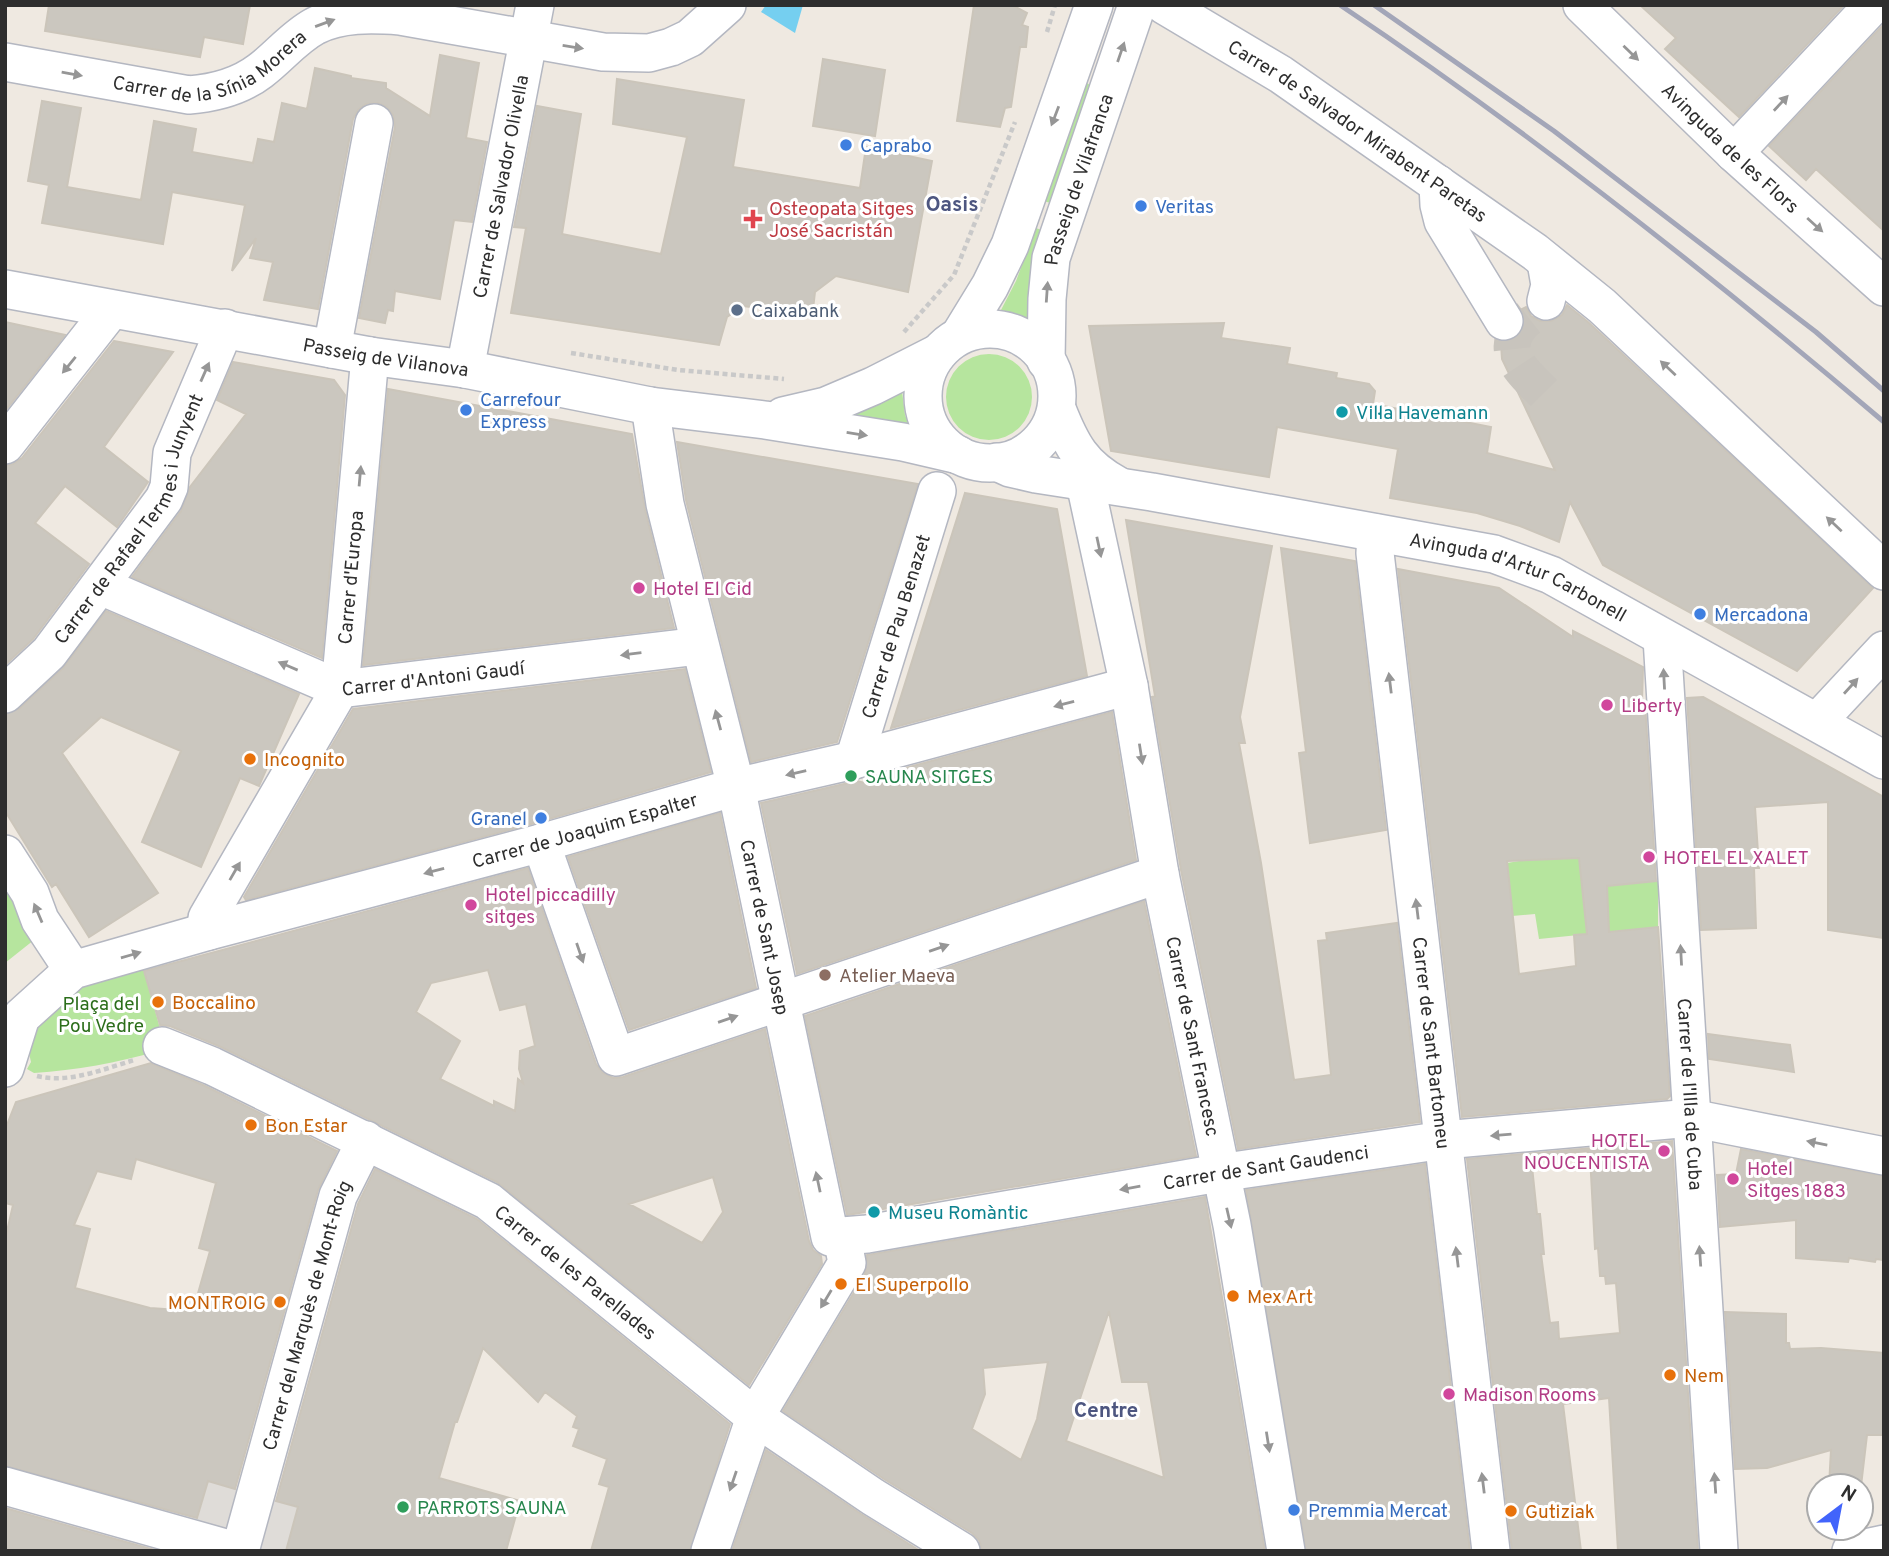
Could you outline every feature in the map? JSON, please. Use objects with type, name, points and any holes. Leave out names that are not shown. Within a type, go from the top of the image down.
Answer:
[{"type":"street","name":"Carrer de la Sínia Morera","points":[[5,62],[189,95],[211,93],[235,86],[260,71],[290,42],[316,26],[342,17],[369,14],[532,23],[603,52],[649,53],[691,38],[727,5]]},
{"type":"street","points":[[949,344],[984,329],[1003,330],[1021,337],[1046,361],[1057,389],[1057,409],[1041,442],[1030,452],[1021,457],[978,463],[959,455],[934,433],[928,422],[923,404],[923,385],[926,373],[990,286],[1010,245],[1094,5]]},
{"type":"street","name":"Passeig de Vilafranca","points":[[1046,361],[1046,299],[1052,258],[1137,5]]},
{"type":"street","name":"Carrer de Salvador Mirabent Paretas","points":[[1164,5],[1280,74],[1535,252],[1602,306],[1884,571]]},
{"type":"street","name":"Avinguda de les Flors","points":[[1582,5],[1734,153],[1884,287]]},
{"type":"street","points":[[1734,153],[1873,5]]},
{"type":"street","name":"Carrer de Salvador Olivella","points":[[465,369],[532,23]]},
{"type":"street","points":[[332,349],[374,123]]},
{"type":"street","points":[[1438,184],[1443,221],[1504,321]]},
{"type":"street","points":[[1546,262],[1550,285],[1546,301]]},
{"type":"street","name":"Passeig de Vilanova","points":[[5,289],[370,356],[465,369],[650,406],[765,420],[903,442],[959,455]]},
{"type":"street","points":[[5,445],[111,310]]},
{"type":"street","name":"Carrer de Rafael Termes i Junyent","points":[[5,694],[49,653],[164,499],[169,487],[172,453],[225,328]]},
{"type":"street","name":"Passeig de Vilanova","points":[[765,420],[826,406],[873,386],[949,344]]},
{"type":"street","name":"Carrer d'Europa","points":[[209,931],[207,918],[340,689],[370,356]]},
{"type":"street","name":"Carrer de Sant Josep","points":[[650,406],[664,504],[736,787],[830,1237],[842,1237]]},
{"type":"street","name":"Avinguda d'Artur Carbonell","points":[[1057,409],[1070,440],[1084,462],[1099,475],[1120,486]]},
{"type":"street","name":"Avinguda d'Artur Carbonell","points":[[997,462],[1020,471],[1120,486],[1494,554],[1520,562],[1551,575],[1884,760]]},
{"type":"street","points":[[1082,481],[1087,492],[1129,686]]},
{"type":"street","name":"Carrer de Pau Benazet","points":[[854,760],[937,491]]},
{"type":"street","name":"Carrer de Sant Bartomeu","points":[[1376,533],[1375,553],[1491,1551]]},
{"type":"street","name":"Carrer d'Antoni Gaudí","points":[[102,584],[110,590],[340,689],[699,646]]},
{"type":"street","name":"Carrer de l'Illa de Cuba","points":[[1662,638],[1719,1551]]},
{"type":"street","points":[[1817,722],[1884,650]]},
{"type":"street","name":"Carrer de Joaquim Espalter","points":[[61,981],[209,931],[541,843],[736,787],[854,760],[1129,686]]},
{"type":"street","name":"Carrer de Sant Francesc","points":[[1129,686],[1160,874],[1219,1173],[1232,1225],[1286,1551]]},
{"type":"street","points":[[541,843],[616,1057],[1160,874]]},
{"type":"street","points":[[5,854],[30,893],[61,981],[13,1013],[8,1063]]},
{"type":"street","name":"Carrer de les Parellades","points":[[164,1047],[212,1066],[488,1201],[755,1417],[873,1497],[961,1551]]},
{"type":"street","name":"Carrer de Sant Gaudenci","points":[[842,1237],[1219,1173],[1444,1140],[1691,1118],[1884,1156]]},
{"type":"street","name":"Carrer del Marquès de Mont-Roig","points":[[238,1551],[338,1196],[366,1140]]},
{"type":"street","points":[[710,1551],[755,1417],[847,1263],[842,1237]]},
{"type":"street","points":[[5,1486],[238,1551]]},
{"type":"street","points":[[1852,1551],[1884,1544]]},
{"type":"path","points":[[901,335],[954,275],[1016,119]]},
{"type":"path","points":[[559,352],[678,370],[777,380],[789,378]]},
{"type":"path","points":[[8,1063],[37,1076],[72,1077],[143,1057],[164,1047]]},
{"type":"green space","points":[[1087,83],[1091,86],[1055,204],[1043,201]]},
{"type":"green space","points":[[1036,228],[1044,231],[1031,315],[1028,319],[1001,310],[1016,281]]},
{"type":"green space","points":[[989,354],[1005,358],[1019,367],[1028,381],[1032,397],[1028,413],[1019,427],[1005,436],[989,440],[973,436],[959,427],[950,413],[946,397],[950,381],[959,367],[973,358]]},
{"type":"green space","points":[[902,391],[905,415],[910,428],[832,413]]},
{"type":"green space","points":[[1579,858],[1607,886],[1658,881],[1658,927],[1539,939],[1535,914],[1512,916],[1507,863]]},
{"type":"green space","points":[[5,881],[39,936],[5,963]]},
{"type":"green space","name":"Plaça del Pou Vedre","points":[[126,957],[144,971],[161,1032],[158,1051],[81,1068],[34,1073],[27,1069],[31,1062],[21,1017]]},
{"type":"shaded area","points":[[208,1481],[298,1507],[286,1551],[189,1551]]},
{"type":"water","points":[[766,5],[803,5],[795,33],[761,12]]},
{"type":"building","points":[[49,5],[250,5],[243,44],[204,37],[200,57],[45,31]]},
{"type":"building","points":[[974,5],[1012,5],[1027,13],[1022,25],[1028,27],[1026,47],[1020,47],[1011,107],[1005,108],[1000,127],[957,121]]},
{"type":"building","points":[[1640,5],[1844,5],[1739,117],[1665,49],[1676,38]]},
{"type":"building","points":[[1884,24],[1884,231],[1816,169],[1806,180],[1769,146]]},
{"type":"building","points":[[440,55],[479,63],[466,138],[487,142],[472,222],[454,220],[440,299],[395,291],[393,311],[388,310],[385,323],[359,318],[395,127],[393,115],[387,107],[378,103],[366,104],[358,110],[353,119],[318,309],[264,300],[273,262],[250,258],[256,238],[232,271],[245,205],[172,192],[163,244],[42,223],[49,185],[28,181],[42,101],[81,108],[67,187],[141,200],[154,121],[196,129],[192,152],[253,163],[258,139],[274,142],[282,103],[307,109],[315,68],[351,78],[386,83],[386,88],[430,116]]},
{"type":"building","points":[[823,59],[885,70],[875,136],[813,126]]},
{"type":"building","points":[[617,79],[744,100],[733,167],[860,188],[866,147],[932,161],[908,292],[836,276],[815,292],[813,309],[801,307],[797,313],[743,306],[727,317],[719,345],[511,313],[526,228],[514,227],[537,106],[581,114],[562,234],[661,254],[687,137],[613,124]]},
{"type":"building","points":[[1567,305],[1873,588],[1797,671],[1603,565],[1570,502],[1559,542],[1477,513],[1390,498],[1398,449],[1277,427],[1269,477],[1111,451],[1089,326],[1224,323],[1221,338],[1290,348],[1287,364],[1337,373],[1336,378],[1369,384],[1375,391],[1373,404],[1491,427],[1487,453],[1555,470],[1502,359],[1501,343],[1514,339],[1522,332],[1525,321],[1522,309],[1526,307],[1531,316],[1540,321],[1551,321],[1562,315]]},
{"type":"building","points":[[5,322],[65,335],[5,411]]},
{"type":"building","points":[[114,341],[173,352],[104,447],[148,482],[117,527],[65,486],[35,523],[89,564],[33,639],[5,665],[5,465],[13,464],[22,458]]},
{"type":"building","points":[[233,362],[334,380],[345,395],[322,658],[132,577],[181,511],[190,487],[246,414],[217,400]]},
{"type":"building","points":[[388,389],[632,434],[645,509],[674,628],[363,665]]},
{"type":"building","points":[[677,442],[918,484],[837,742],[751,762],[686,500]]},
{"type":"building","points":[[965,493],[1057,509],[1087,676],[891,728]]},
{"type":"building","points":[[1126,520],[1272,546],[1240,717],[1245,743],[1239,743],[1261,863],[1294,1080],[1331,1075],[1318,941],[1327,940],[1326,933],[1397,923],[1420,1122],[1238,1149],[1181,870]]},
{"type":"building","points":[[1281,548],[1355,561],[1386,830],[1310,843],[1299,753],[1306,752]]},
{"type":"building","points":[[1398,569],[1499,588],[1573,637],[1573,631],[1643,667],[1642,703],[1645,703],[1656,881],[1607,886],[1609,932],[1658,927],[1670,1096],[1667,1099],[1462,1117]],"holes":[[[1579,858],[1587,934],[1574,935],[1576,966],[1519,974],[1507,861]]]},
{"type":"building","points":[[106,611],[299,694],[259,786],[240,778],[201,867],[142,842],[181,751],[101,717],[62,753],[158,893],[89,937],[56,884],[52,887],[5,811],[5,714],[19,709],[63,668]]},
{"type":"building","points":[[685,669],[711,772],[535,823],[246,900],[244,897],[353,709]]},
{"type":"building","points":[[1703,697],[1884,797],[1884,938],[1828,930],[1828,802],[1755,807],[1759,868],[1754,868],[1756,928],[1701,930],[1687,698]]},
{"type":"building","points":[[1112,712],[1136,860],[797,974],[761,803],[857,781],[873,785],[876,776]]},
{"type":"building","points":[[720,813],[756,988],[629,1030],[568,857]]},
{"type":"building","points":[[528,868],[596,1064],[603,1073],[613,1078],[623,1077],[765,1029],[809,1241],[813,1250],[821,1256],[822,1264],[749,1385],[497,1182],[221,1047],[170,1026],[160,1025],[144,971]],"holes":[[[488,970],[500,1010],[526,1004],[535,1046],[520,1051],[519,1069],[523,1083],[518,1079],[515,1111],[494,1101],[494,1106],[440,1079],[460,1041],[416,1012],[431,983]],[[713,1177],[723,1212],[702,1243],[629,1204]]]},
{"type":"building","points":[[1144,901],[1196,1156],[847,1215],[805,1016]]},
{"type":"building","points":[[1708,1034],[1790,1045],[1794,1072],[1709,1059]]},
{"type":"building","points":[[151,1063],[203,1085],[337,1151],[318,1190],[235,1489],[208,1481],[197,1518],[5,1466],[5,1240],[13,1205],[5,1203],[5,1130],[16,1102]],"holes":[[[136,1159],[216,1183],[199,1248],[210,1251],[193,1311],[150,1308],[75,1288],[90,1229],[74,1225],[97,1171],[131,1179]]]},
{"type":"building","points":[[1672,1141],[1698,1551],[1618,1551],[1609,1398],[1563,1404],[1581,1551],[1512,1551],[1467,1159]],"holes":[[[1588,1151],[1587,1156],[1590,1156],[1595,1249],[1598,1248],[1600,1276],[1605,1276],[1606,1284],[1616,1283],[1620,1333],[1559,1339],[1558,1322],[1550,1323],[1541,1254],[1544,1254],[1540,1214],[1537,1214],[1531,1157]]]},
{"type":"building","points":[[1741,1149],[1884,1176],[1884,1260],[1876,1259],[1875,1262],[1849,1258],[1848,1262],[1796,1258],[1796,1220],[1720,1227],[1717,1175],[1736,1174]]},
{"type":"building","points":[[1425,1164],[1470,1551],[1306,1551],[1246,1190]]},
{"type":"building","points":[[375,1169],[477,1219],[730,1424],[690,1551],[591,1551],[609,1487],[599,1484],[607,1459],[573,1446],[579,1429],[573,1427],[577,1416],[545,1392],[538,1402],[483,1348],[455,1422],[439,1478],[520,1501],[506,1551],[286,1551],[298,1507],[276,1501],[358,1204]]},
{"type":"building","points":[[1205,1197],[1265,1551],[982,1551],[979,1540],[972,1533],[884,1479],[783,1411],[865,1274],[867,1255]],"holes":[[[1109,1311],[1122,1382],[1148,1382],[1164,1478],[1066,1441]],[[1048,1362],[1037,1419],[1021,1460],[972,1429],[985,1394],[983,1368]]]},
{"type":"building","points":[[1725,1312],[1786,1314],[1786,1343],[1789,1343],[1790,1349],[1821,1348],[1884,1353],[1884,1435],[1867,1435],[1863,1472],[1830,1472],[1831,1450],[1767,1468],[1735,1469]]},
{"type":"building","points":[[766,1450],[861,1514],[920,1551],[732,1551]]},
{"type":"building","points":[[5,1508],[158,1551],[5,1551]]},
{"type":"tunnel","points":[[1544,393],[1516,362],[1512,344],[1522,324],[1546,301]]},
{"type":"railway","points":[[1340,5],[1481,103],[1618,206],[1752,312],[1884,422]]},
{"type":"railway","points":[[1374,5],[1554,131],[1816,332],[1884,391]]},
{"type":"place","name":"Caprabo","points":[[846,145]]},
{"type":"place","name":"Veritas","points":[[1141,206]]},
{"type":"place","name":"Osteopata Sitges José Sacristán","points":[[753,219]]},
{"type":"place","name":"Caixabank","points":[[737,310]]},
{"type":"place","name":"Carrefour Express","points":[[466,410]]},
{"type":"place","name":"Vil·la Havemann","points":[[1342,412]]},
{"type":"place","name":"Hotel El Cid","points":[[639,588]]},
{"type":"place","name":"Mercadona","points":[[1700,614]]},
{"type":"place","name":"Liberty","points":[[1607,705]]},
{"type":"place","name":"Incognito","points":[[250,759]]},
{"type":"place","name":"SAUNA SITGES","points":[[851,776]]},
{"type":"place","name":"Granel","points":[[541,818]]},
{"type":"place","name":"HOTEL EL XALET","points":[[1649,857]]},
{"type":"place","name":"Hotel piccadilly sitges","points":[[471,905]]},
{"type":"place","name":"Atelier Maeva","points":[[825,975]]},
{"type":"place","name":"Boccalino","points":[[158,1002]]},
{"type":"place","name":"Bon Estar","points":[[251,1125]]},
{"type":"place","name":"HOTEL NOUCENTISTA","points":[[1664,1151]]},
{"type":"place","name":"Hotel Sitges 1883","points":[[1733,1179]]},
{"type":"place","name":"Museu Romàntic","points":[[874,1212]]},
{"type":"place","name":"El Superpollo","points":[[841,1284]]},
{"type":"place","name":"Mex Art","points":[[1233,1296]]},
{"type":"place","name":"MONTROIG","points":[[280,1302]]},
{"type":"place","name":"Nem","points":[[1670,1375]]},
{"type":"place","name":"Madison Rooms","points":[[1449,1394]]},
{"type":"place","name":"PARROTS SAUNA","points":[[403,1507]]},
{"type":"place","name":"Premmia Mercat","points":[[1294,1510]]},
{"type":"place","name":"Gutiziak","points":[[1511,1511]]},
{"type":"district","name":"Oasis","points":[[952,204]]},
{"type":"district","name":"Centre","points":[[1106,1410]]}]
